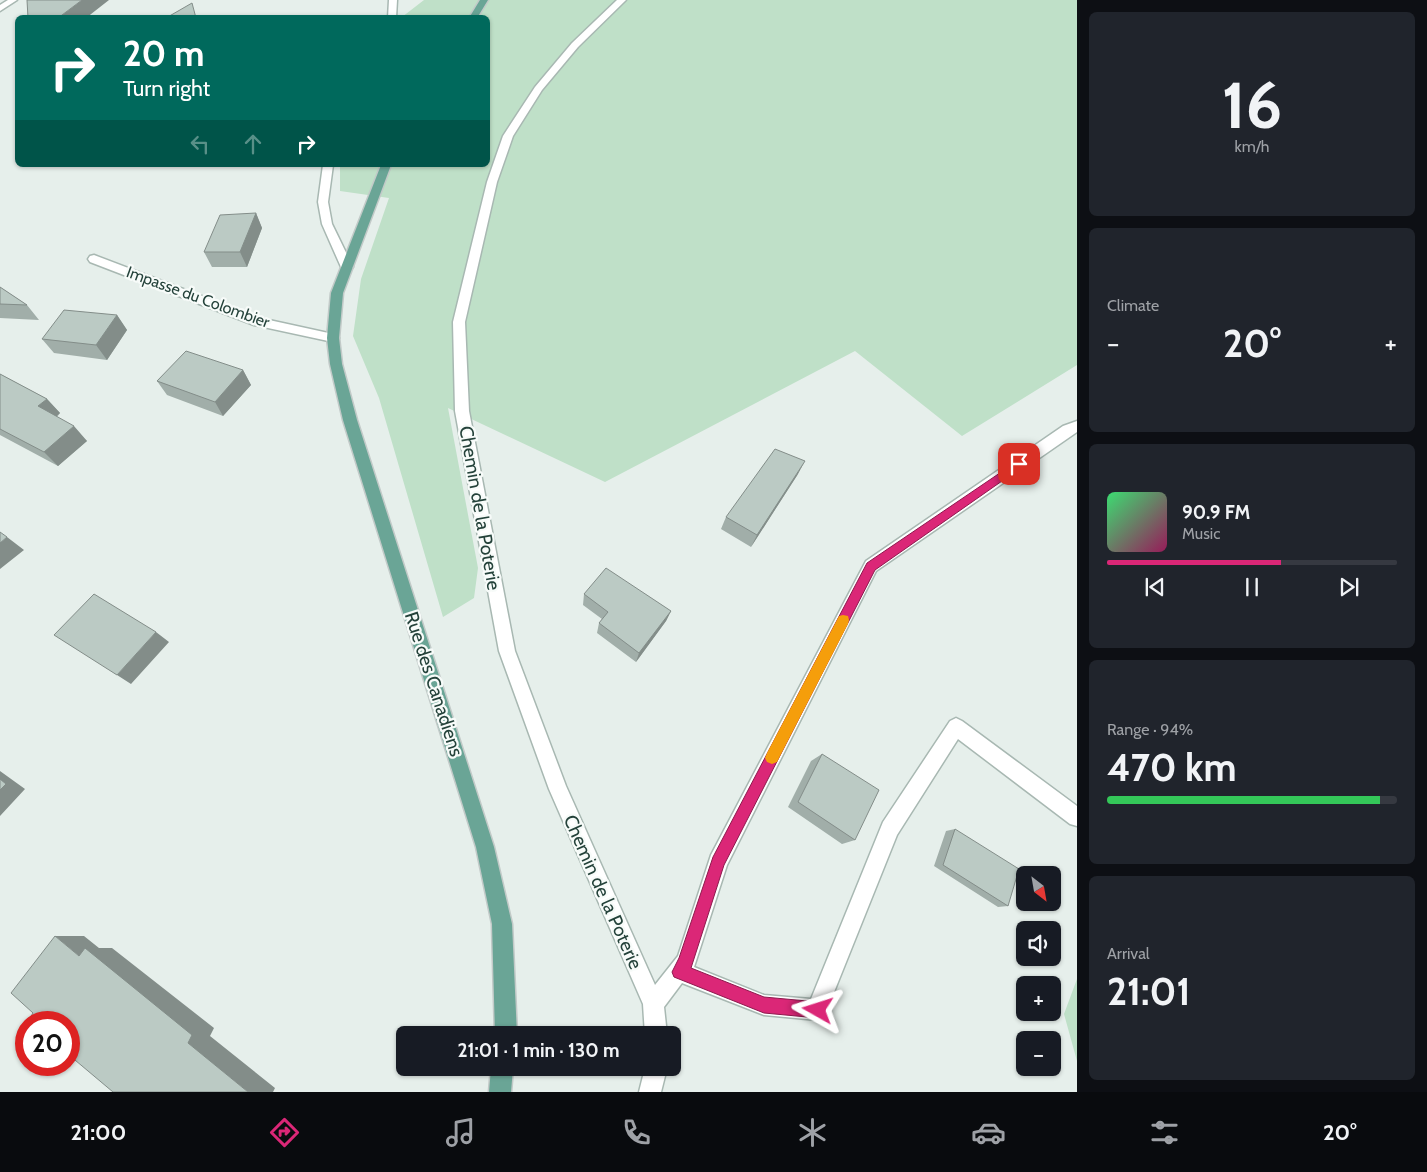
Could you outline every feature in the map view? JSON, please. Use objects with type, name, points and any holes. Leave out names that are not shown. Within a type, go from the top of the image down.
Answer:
[{"type":"main road","points":[[475,15],[484,0]]},
{"type":"main road","name":"Rue des Canadiens","points":[[385,167],[337,293],[333,338],[336,364],[350,420],[485,847],[502,924],[507,1026]]},
{"type":"main road","points":[[500,1092],[501,1076]]},
{"type":"street","points":[[0,9],[13,0]]},
{"type":"street","points":[[392,15],[393,0]]},
{"type":"street","name":"Chemin de la Poterie","points":[[622,0],[575,45],[538,89],[508,136],[492,182],[459,322],[462,412],[507,651],[558,789],[653,1004],[655,1026]]},
{"type":"street","points":[[328,167],[323,202],[327,224],[347,267]]},
{"type":"street","name":"Impasse du Colombier","points":[[94,259],[258,322],[333,338]]},
{"type":"street","points":[[653,1004],[686,962],[718,862],[871,566],[1068,430],[1077,426]]},
{"type":"street","points":[[680,972],[764,1005],[818,1010],[890,828],[956,727],[1077,817]]},
{"type":"street","points":[[650,1092],[654,1076]]},
{"type":"green space","points":[[424,0],[1077,0],[1077,365],[962,436],[855,351],[605,482],[448,408],[478,568],[474,598],[443,617],[379,398],[353,336],[361,279],[389,198],[340,191],[340,167],[490,167],[490,15],[405,15]]},
{"type":"green space","points":[[1077,979],[1077,1061],[1064,1014]]},
{"type":"building","points":[[27,0],[82,0],[62,15],[28,15]]},
{"type":"building","points":[[192,3],[195,15],[171,15]]},
{"type":"building","points":[[256,213],[240,252],[204,252],[220,215]]},
{"type":"building","points":[[0,287],[27,305],[0,304]]},
{"type":"building","points":[[64,310],[117,315],[96,345],[42,339]]},
{"type":"building","points":[[186,351],[243,370],[215,402],[157,381]]},
{"type":"building","points":[[0,374],[47,399],[38,406],[74,426],[44,452],[0,429]]},
{"type":"building","points":[[775,449],[805,461],[757,535],[726,517]]},
{"type":"building","points":[[0,532],[7,537],[0,543]]},
{"type":"building","points":[[606,568],[671,611],[639,653],[599,623],[608,612],[584,594]]},
{"type":"building","points":[[94,594],[156,632],[117,675],[54,635]]},
{"type":"building","points":[[822,754],[879,790],[855,840],[798,802]]},
{"type":"building","points":[[0,779],[6,784],[0,790]]},
{"type":"building","points":[[955,829],[1016,867],[1016,879],[1008,906],[943,865]]},
{"type":"building","points":[[55,936],[79,956],[85,948],[192,1035],[188,1043],[248,1092],[113,1092],[80,1064],[80,1011],[31,1011],[11,993]]},
{"type":"slow traffic","points":[[772,758],[843,620]]},
{"type":"route","points":[[818,1010],[764,1005],[680,972],[686,962],[718,862],[871,566],[1019,464]]}]
